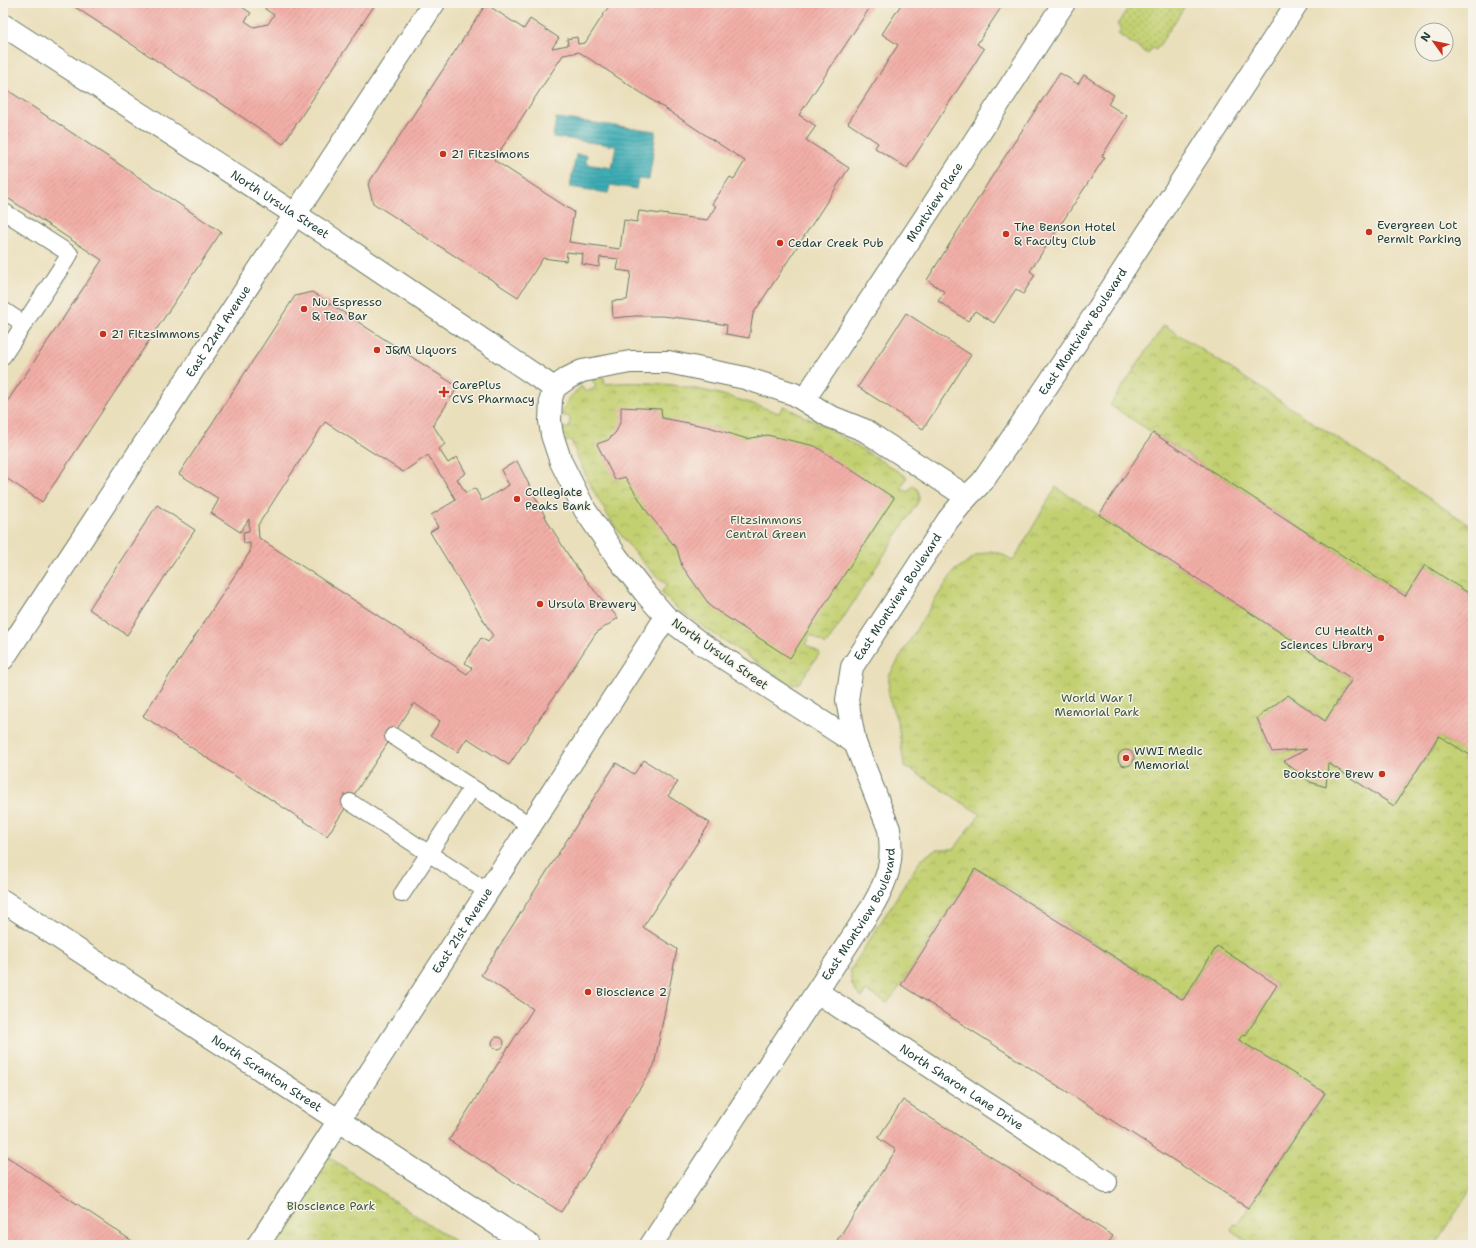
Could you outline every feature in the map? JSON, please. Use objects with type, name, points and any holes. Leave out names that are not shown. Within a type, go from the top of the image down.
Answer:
[{"type":"street","name":"East 22nd Avenue","points":[[3,659],[434,3]]},
{"type":"street","name":"Montview Place","points":[[804,400],[929,212],[1064,3]]},
{"type":"street","name":"East Montview Boulevard","points":[[651,1245],[872,907],[885,883],[890,864],[891,851],[889,830],[855,743],[847,700],[852,667],[948,520],[967,497],[983,481],[1078,340],[1297,3]]},
{"type":"street","name":"North Ursula Street","points":[[3,24],[296,215],[554,388],[551,400],[550,422],[554,442],[561,462],[585,510],[633,578],[666,616],[699,642],[855,743]]},
{"type":"street","points":[[554,388],[568,378],[582,371],[630,362],[668,362],[711,370],[770,384],[794,394],[829,416],[864,430],[967,497]]},
{"type":"street","name":"East 21st Avenue","points":[[258,1245],[666,616]]},
{"type":"street","name":"North Scranton Street","points":[[3,902],[529,1245]]},
{"type":"street","name":"North Sharon Lane Drive","points":[[817,992],[1106,1182]]},
{"type":"lane","points":[[3,211],[70,254],[3,356]]},
{"type":"lane","points":[[3,310],[24,324]]},
{"type":"lane","points":[[393,736],[531,826]]},
{"type":"lane","points":[[402,894],[472,788]]},
{"type":"lane","points":[[350,802],[488,892]]},
{"type":"green space","points":[[1131,3],[1187,3],[1156,50],[1152,48],[1148,54],[1118,34],[1122,29],[1117,25]]},
{"type":"green space","points":[[1164,325],[1473,527],[1473,596],[1425,565],[1405,596],[1110,405]]},
{"type":"green space","name":"Fitzsimmons Central Green","points":[[604,377],[605,384],[650,383],[694,388],[757,405],[779,413],[783,406],[826,427],[907,477],[901,487],[908,492],[913,485],[917,489],[919,495],[918,502],[826,645],[811,635],[805,644],[820,653],[799,683],[790,685],[680,611],[661,593],[667,585],[637,555],[610,519],[588,479],[571,440],[565,442],[560,428],[569,428],[570,417],[561,415],[567,401],[581,386],[586,392],[596,387],[592,379]]},
{"type":"green space","name":"World War 1 Memorial Park","points":[[1056,487],[1352,679],[1325,721],[1288,695],[1257,718],[1272,752],[1307,749],[1394,806],[1439,736],[1473,757],[1473,1186],[1435,1245],[1251,1245],[1232,1230],[1234,1224],[1237,1225],[1325,1094],[1239,1040],[1243,1034],[1246,1035],[1277,985],[1217,946],[1183,1000],[988,875],[975,869],[901,985],[887,1003],[866,991],[862,998],[856,992],[851,982],[851,969],[921,859],[937,849],[954,849],[980,814],[904,765],[898,724],[888,696],[889,676],[920,623],[954,571],[977,555],[991,551],[1002,554],[1013,561]]},
{"type":"green space","name":"Bioscience Park","points":[[320,1151],[460,1245],[259,1245]]},
{"type":"water","points":[[556,118],[656,131],[649,180],[638,179],[636,189],[610,185],[608,193],[570,187],[576,154],[587,155],[586,164],[612,168],[616,146],[553,137]]},
{"type":"building","points":[[69,3],[236,3],[251,13],[245,21],[254,27],[268,24],[274,15],[265,9],[269,3],[376,3],[283,144]]},
{"type":"building","points":[[611,3],[873,3],[799,115],[816,126],[806,140],[849,168],[753,314],[749,338],[726,334],[727,325],[698,320],[662,316],[613,318],[612,301],[627,300],[631,272],[617,270],[619,259],[600,257],[599,267],[582,264],[583,254],[567,252],[566,261],[543,258],[518,297],[373,203],[368,184],[486,4],[524,29],[530,19],[559,38],[552,48],[568,45],[567,39],[577,37],[578,44],[585,43]],"holes":[[[579,52],[745,161],[734,179],[730,177],[712,204],[716,206],[707,220],[639,211],[637,222],[624,220],[620,249],[569,242],[574,212],[494,160],[563,55]]]},
{"type":"building","points":[[902,3],[1004,3],[977,44],[984,49],[907,168],[875,148],[878,143],[848,123],[898,45],[882,34]]},
{"type":"building","name":"The Benson Hotel & Faculty Club","points":[[1060,73],[1078,84],[1084,75],[1114,95],[1108,104],[1127,116],[1102,156],[1105,157],[1030,271],[1035,275],[1023,294],[1016,289],[994,323],[975,311],[968,321],[938,301],[945,292],[927,280],[996,170]]},
{"type":"building","name":"21 Fitzsimmons","points":[[3,87],[221,232],[42,502],[3,476],[3,408],[102,260],[3,195]]},
{"type":"building","points":[[312,292],[458,387],[433,425],[445,444],[439,449],[448,463],[457,457],[466,473],[457,479],[466,493],[475,488],[482,501],[509,485],[501,470],[517,461],[549,524],[572,561],[618,618],[596,633],[509,765],[467,738],[458,752],[431,735],[440,721],[414,703],[327,836],[143,716],[250,552],[250,543],[244,544],[243,532],[249,531],[249,519],[240,532],[211,513],[219,499],[179,474],[295,296]],"holes":[[[325,422],[403,472],[428,455],[456,500],[431,515],[438,527],[430,532],[493,636],[488,642],[481,638],[465,663],[472,668],[467,674],[259,538],[258,525]]]},
{"type":"building","points":[[906,313],[971,355],[923,429],[858,387]]},
{"type":"building","name":"Fitzsimmons Central Green","points":[[621,407],[661,409],[662,418],[709,427],[747,439],[767,435],[815,446],[894,498],[790,658],[711,607],[682,566],[677,549],[648,513],[625,477],[615,480],[597,444],[608,440],[616,432],[621,420]]},
{"type":"building","name":"CU Health Sciences Library","points":[[1153,433],[1405,596],[1425,565],[1473,596],[1473,757],[1439,736],[1394,806],[1328,763],[1326,787],[1310,782],[1284,761],[1307,749],[1272,752],[1257,718],[1288,695],[1325,721],[1352,679],[1099,515]]},
{"type":"building","points":[[157,505],[195,530],[127,635],[89,609]]},
{"type":"building","points":[[1123,750],[1129,750],[1134,755],[1132,764],[1129,766],[1123,766],[1118,761],[1118,755]]},
{"type":"building","name":"Bioscience 2","points":[[644,760],[678,782],[668,796],[710,823],[643,927],[677,949],[654,1066],[561,1212],[449,1140],[533,1009],[481,975],[616,763],[634,774]]},
{"type":"building","points":[[975,869],[1183,1000],[1217,946],[1277,985],[1246,1035],[1243,1034],[1239,1040],[1325,1093],[1248,1208],[901,985]]},
{"type":"building","points":[[496,1037],[500,1037],[504,1043],[500,1049],[496,1049],[492,1045],[492,1041]]},
{"type":"building","points":[[903,1100],[1113,1236],[1107,1245],[834,1245],[896,1150],[878,1138]]},
{"type":"building","points":[[3,1154],[138,1245],[3,1245]]},
{"type":"place","name":"21 Fitzsimons","points":[[443,154]]},
{"type":"place","name":"Evergreen Lot Permit Parking","points":[[1369,232]]},
{"type":"place","name":"The Benson Hotel & Faculty Club","points":[[1006,234]]},
{"type":"place","name":"Cedar Creek Pub","points":[[780,243]]},
{"type":"place","name":"Nu Espresso & Tea Bar","points":[[304,309]]},
{"type":"place","name":"21 Fitzsimmons","points":[[103,334]]},
{"type":"place","name":"J&M Liquors","points":[[377,350]]},
{"type":"place","name":"CarePlus CVS Pharmacy","points":[[444,392]]},
{"type":"place","name":"Collegiate Peaks Bank","points":[[517,499]]},
{"type":"place","name":"Ursula Brewery","points":[[540,604]]},
{"type":"place","name":"CU Health Sciences Library","points":[[1381,638]]},
{"type":"place","name":"WWI Medic Memorial","points":[[1126,758]]},
{"type":"place","name":"Bookstore Brew","points":[[1382,774]]},
{"type":"place","name":"Bioscience 2","points":[[588,992]]}]
